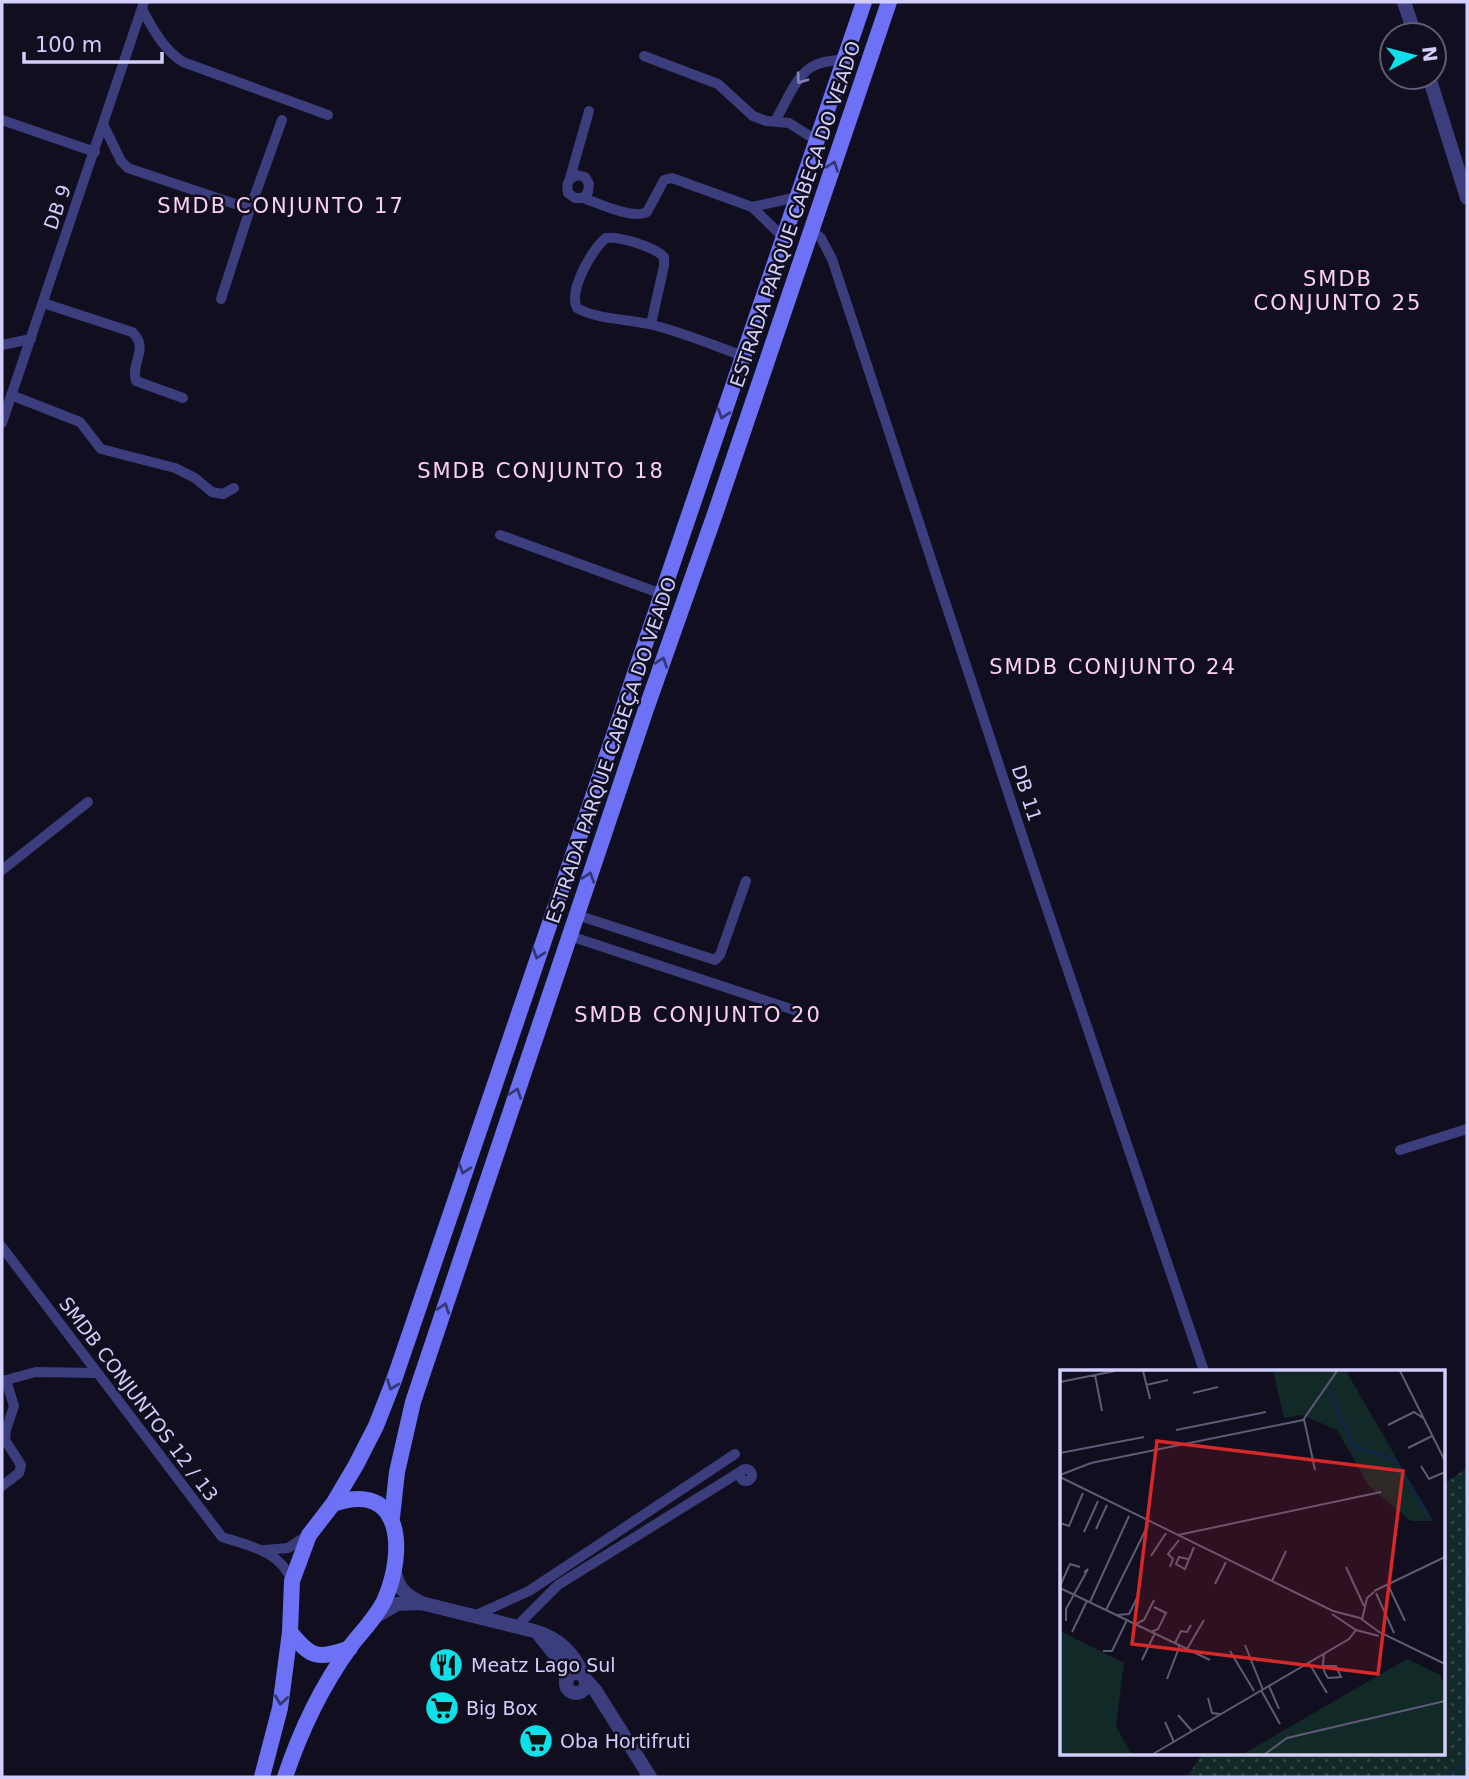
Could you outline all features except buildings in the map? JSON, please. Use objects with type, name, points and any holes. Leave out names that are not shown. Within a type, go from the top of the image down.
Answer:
[{"type":"main road","name":"ESTRADA PARQUE CABEÇA DO VEADO","points":[[392,1517],[397,1472],[413,1402],[645,712],[889,2]]},
{"type":"main road","name":"ESTRADA PARQUE CABEÇA DO VEADO","points":[[332,1504],[376,1426],[394,1380],[860,11]]},
{"type":"main road","points":[[860,11],[878,33]]},
{"type":"main road","points":[[734,379],[758,388]]},
{"type":"main road","points":[[262,1777],[281,1708],[290,1632],[292,1581],[309,1535],[332,1504],[359,1497],[370,1499],[380,1504],[392,1517],[395,1533],[394,1569],[386,1598],[350,1648],[316,1703],[285,1777]]},
{"type":"main road","points":[[290,1632],[315,1656],[350,1648]]},
{"type":"street","points":[[1404,2],[1410,21]]},
{"type":"street","points":[[143,5],[159,40],[171,55],[183,62],[328,115]]},
{"type":"street","name":"DB 9","points":[[2,423],[143,5]]},
{"type":"street","points":[[644,56],[718,84],[753,116],[795,126],[816,140]]},
{"type":"street","points":[[775,121],[809,68],[844,59]]},
{"type":"street","points":[[1433,91],[1467,198]]},
{"type":"street","points":[[589,111],[570,178],[577,175],[585,177],[589,192],[583,198],[631,214],[643,215],[664,180],[673,178],[752,207],[783,237]]},
{"type":"street","points":[[2,120],[95,152]]},
{"type":"street","points":[[221,299],[282,120]]},
{"type":"street","points":[[103,124],[121,161],[128,168],[250,209]]},
{"type":"street","points":[[752,207],[797,197]]},
{"type":"street","name":"DB 11","points":[[811,230],[821,238],[832,259],[1045,904],[1204,1370]]},
{"type":"street","points":[[651,324],[664,257],[657,251],[617,237],[606,238],[582,273],[575,291],[575,304],[590,313],[651,324],[743,356]]},
{"type":"street","points":[[43,303],[132,332],[138,337],[141,346],[134,373],[136,381],[183,398]]},
{"type":"street","points":[[2,345],[30,339]]},
{"type":"street","points":[[11,395],[79,422],[101,449],[175,468],[195,478],[212,492],[223,494],[234,488]]},
{"type":"street","points":[[500,535],[662,594]]},
{"type":"street","points":[[2,870],[88,802]]},
{"type":"street","points":[[577,915],[715,960],[720,955],[746,881]]},
{"type":"street","points":[[570,936],[797,1011]]},
{"type":"street","points":[[1400,1150],[1467,1129]]},
{"type":"street","name":"SMDB CONJUNTOS 12 / 13","points":[[2,1247],[222,1537],[262,1550],[284,1565],[292,1581]]},
{"type":"street","points":[[2,1486],[19,1473],[21,1465],[5,1440],[14,1406],[4,1381],[36,1372],[97,1373]]},
{"type":"street","points":[[474,1616],[530,1591],[735,1454]]},
{"type":"street","points":[[517,1626],[558,1585],[728,1478],[745,1475]]},
{"type":"street","name":"SMDB CONJUNTOS 12 / 13","points":[[262,1550],[288,1548],[309,1535]]},
{"type":"street","points":[[394,1569],[404,1592],[421,1602],[545,1634],[565,1646],[577,1662],[582,1683]]},
{"type":"street","points":[[374,1617],[397,1604],[421,1602]]},
{"type":"street","points":[[534,1631],[551,1647],[567,1680],[574,1674],[582,1683],[595,1690],[650,1777]]},
{"type":"green space","points":[[1467,1468],[1467,1777],[1187,1777],[1202,1754],[1444,1754],[1444,1483]]},
{"type":"waterway","points":[[1447,1777],[1467,1762]]},
{"type":"place","name":"Meatz Lago Sul","points":[[446,1665]]},
{"type":"place","name":"Big Box","points":[[442,1708]]},
{"type":"place","name":"Oba Hortifruti","points":[[536,1741]]},
{"type":"district","name":"SMDB CONJUNTO 17","points":[[281,206]]},
{"type":"district","name":"SMDB CONJUNTO 25","points":[[1338,291]]},
{"type":"district","name":"SMDB CONJUNTO 18","points":[[541,471]]},
{"type":"district","name":"SMDB CONJUNTO 24","points":[[1113,667]]},
{"type":"district","name":"SMDB CONJUNTO 20","points":[[698,1015]]}]
